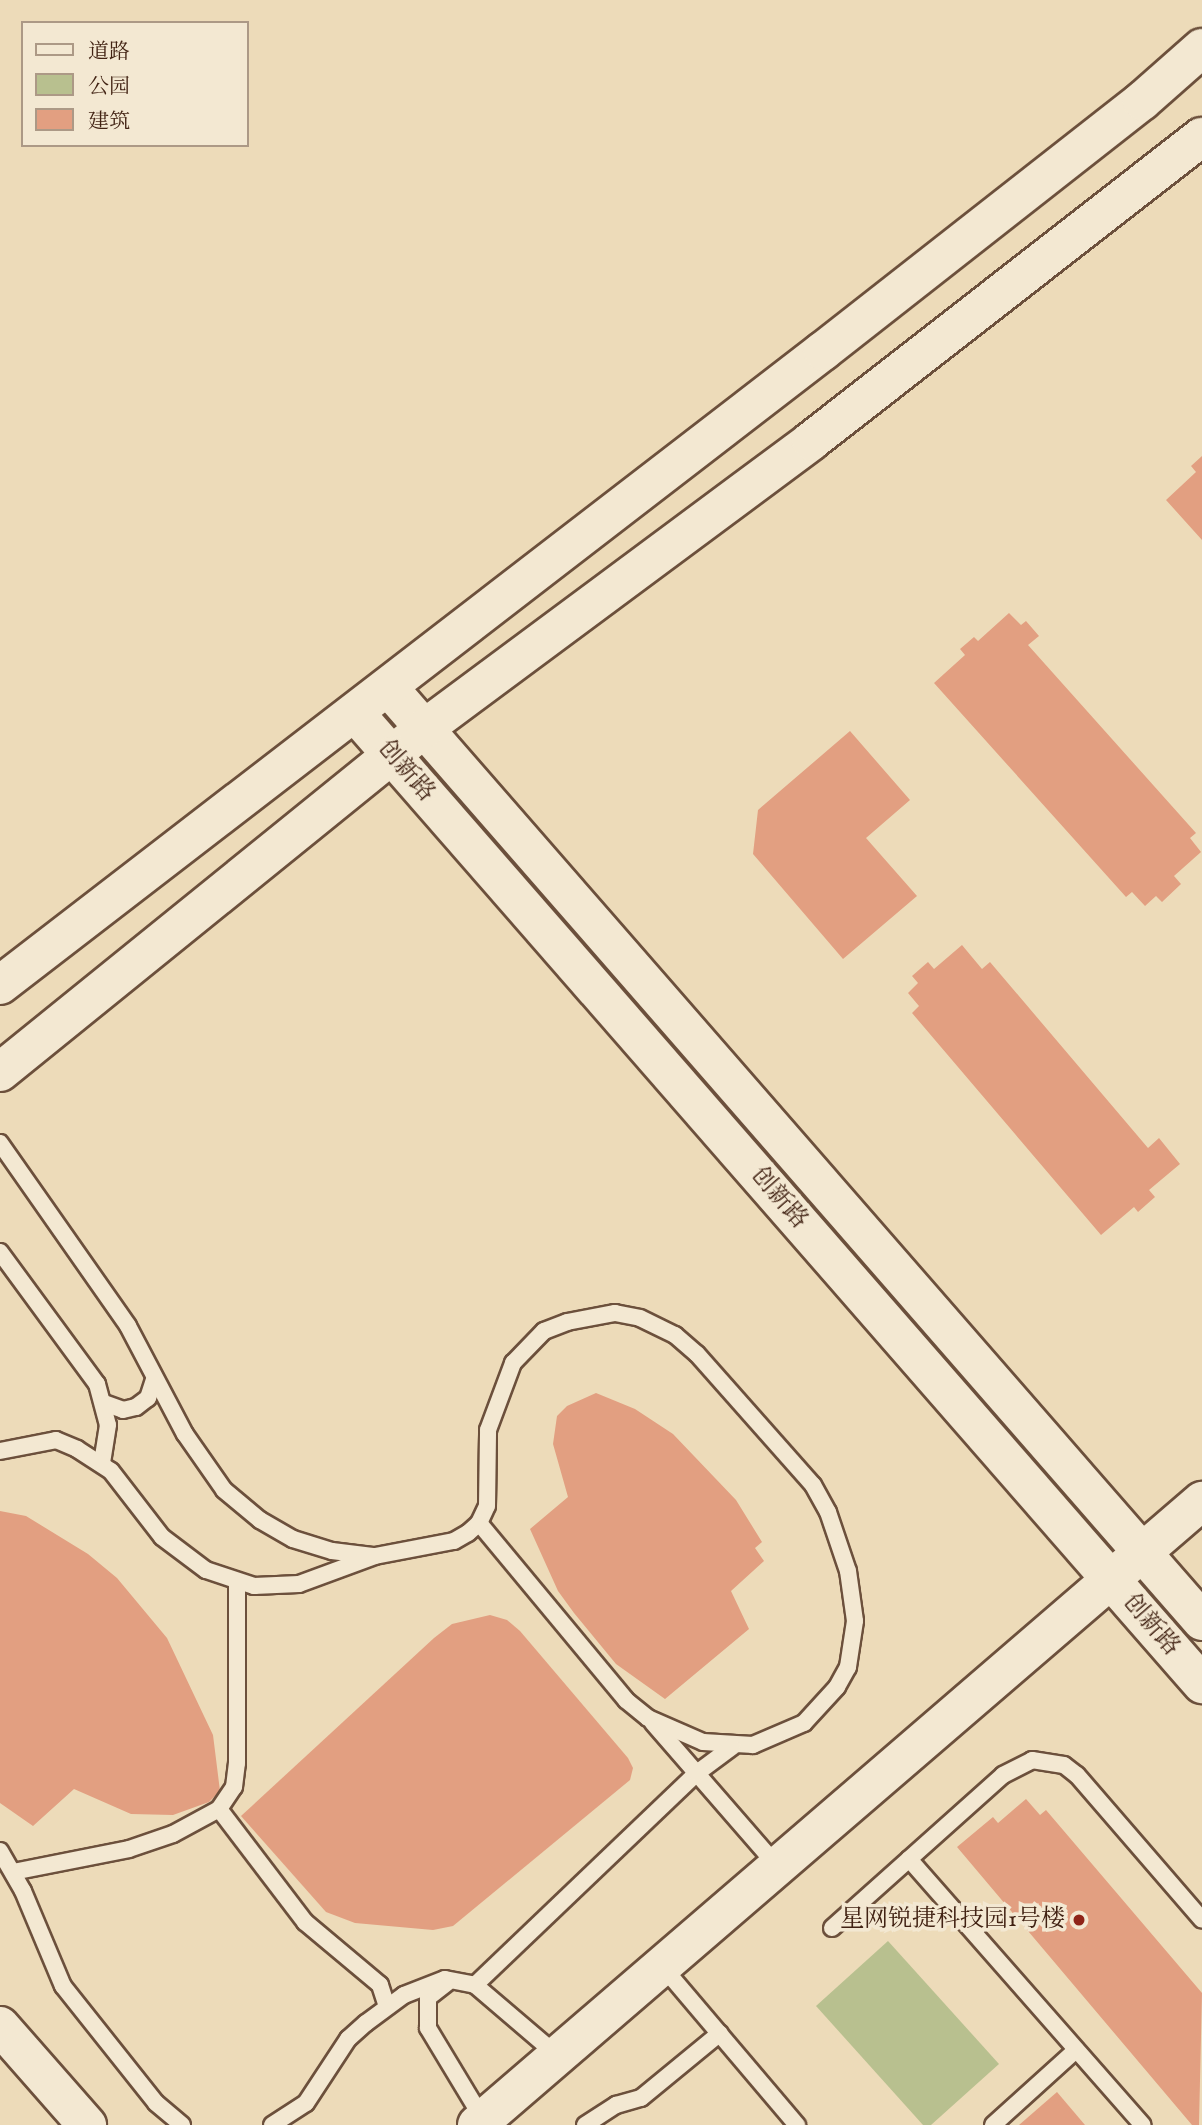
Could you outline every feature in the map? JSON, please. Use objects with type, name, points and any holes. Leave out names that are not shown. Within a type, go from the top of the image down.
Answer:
[{"type":"street","points":[[0,985],[355,713],[1098,135],[1202,48]]},
{"type":"street","points":[[0,1072],[425,728],[811,441],[1202,137]]},
{"type":"street","name":"创新路","points":[[388,687],[1202,1621]]},
{"type":"street","name":"创新路","points":[[355,713],[1202,1684]]},
{"type":"street","points":[[480,2122],[1202,1501]]},
{"type":"street","points":[[0,2026],[87,2125]]},
{"type":"lane","points":[[0,1143],[122,1317],[154,1379],[204,1464],[224,1490],[260,1520],[293,1539],[332,1551],[375,1556]]},
{"type":"lane","points":[[0,1252],[85,1365],[104,1403],[108,1425],[102,1464]]},
{"type":"lane","points":[[0,1451],[56,1440],[102,1464],[172,1546],[206,1570],[237,1582],[299,1584],[375,1556],[454,1541],[479,1523],[487,1506],[488,1430],[495,1406],[513,1363],[544,1331],[590,1315],[615,1313],[659,1325],[697,1354],[813,1485],[841,1543],[853,1598],[854,1643],[837,1687],[804,1723],[753,1745],[732,1747],[703,1742],[648,1718]]},
{"type":"lane","points":[[104,1403],[123,1410],[136,1407],[148,1398],[154,1379]]},
{"type":"lane","points":[[479,1523],[606,1679],[648,1718],[778,1867]]},
{"type":"lane","points":[[13,1872],[129,1849],[182,1830],[219,1809],[234,1787],[237,1763],[237,1582]]},
{"type":"lane","points":[[475,1984],[697,1773],[732,1747]]},
{"type":"lane","points":[[832,1928],[1015,1767],[1032,1760],[1048,1761],[1077,1775],[1202,1920]]},
{"type":"lane","points":[[219,1809],[305,1922],[380,1985],[387,2006]]},
{"type":"lane","points":[[0,1850],[13,1872],[63,1986],[156,2103],[182,2125]]},
{"type":"lane","points":[[909,1859],[1143,2125]]},
{"type":"lane","points":[[663,1966],[797,2125]]},
{"type":"lane","points":[[459,1978],[435,1989],[428,1998],[428,2028],[480,2122]]},
{"type":"lane","points":[[272,2125],[306,2103],[348,2039],[387,2006],[428,1983],[459,1978],[475,1984],[558,2055]]},
{"type":"lane","points":[[585,2125],[615,2105],[641,2098],[720,2033]]},
{"type":"lane","points":[[993,2125],[1076,2050]]},
{"type":"green space","points":[[888,1941],[999,2064],[931,2125],[923,2125],[816,2006]]},
{"type":"building","points":[[1202,456],[1202,540],[1166,500],[1196,472],[1191,466]]},
{"type":"building","points":[[1009,613],[1021,625],[1026,621],[1039,636],[1028,645],[1196,833],[1190,838],[1201,852],[1174,876],[1181,884],[1162,902],[1156,896],[1145,906],[1132,892],[1126,897],[934,683],[965,655],[960,649],[974,637],[978,641]]},
{"type":"building","points":[[850,731],[910,800],[866,838],[917,896],[843,959],[753,854],[758,810]]},
{"type":"building","points":[[962,945],[982,969],[990,962],[1148,1148],[1159,1138],[1180,1164],[1149,1190],[1155,1197],[1138,1212],[1134,1207],[1101,1235],[912,1013],[919,1006],[908,993],[918,983],[912,976],[928,962],[934,969]]},
{"type":"building","points":[[596,1393],[635,1409],[673,1434],[736,1500],[762,1542],[755,1548],[764,1561],[731,1591],[749,1629],[665,1699],[616,1664],[574,1613],[558,1591],[530,1529],[568,1497],[553,1444],[557,1416],[567,1406]]},
{"type":"building","points":[[0,1511],[26,1516],[88,1554],[117,1578],[167,1638],[213,1735],[220,1791],[209,1802],[173,1815],[131,1814],[74,1789],[33,1826],[0,1803]]},
{"type":"building","points":[[490,1615],[507,1620],[520,1631],[628,1758],[633,1768],[630,1780],[453,1926],[433,1930],[355,1923],[326,1912],[241,1816],[434,1638],[452,1624]]},
{"type":"building","name":"星网锐捷科技园1号楼","points":[[1026,1799],[1040,1815],[1046,1810],[1202,1993],[1199,2125],[1192,2125],[957,1847],[993,1817],[998,1823]]},
{"type":"building","points":[[1057,2092],[1085,2125],[1019,2125]]},
{"type":"place","name":"星网锐捷科技园1号楼","points":[[1079,1920]]}]
